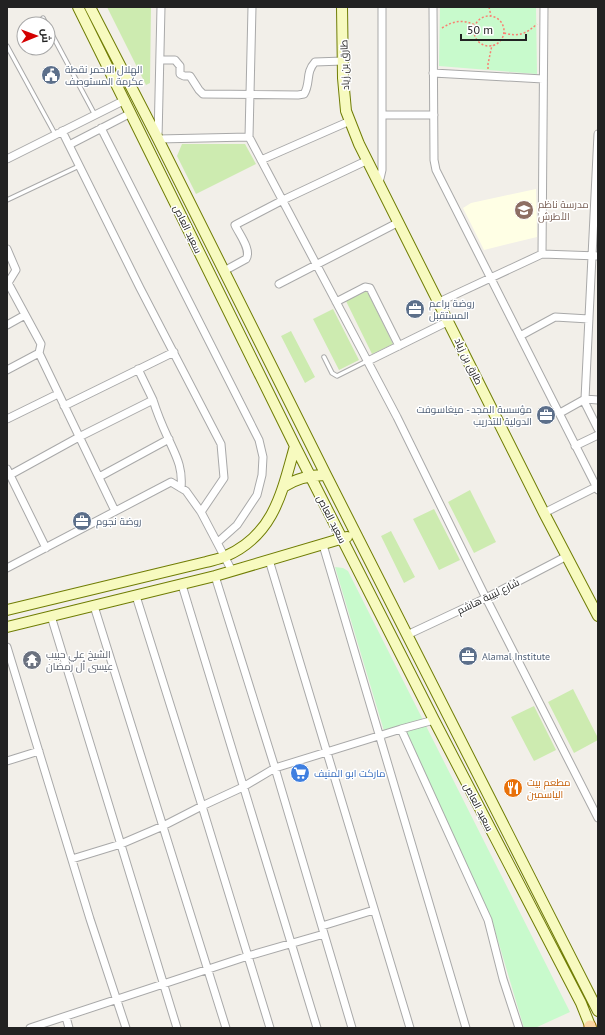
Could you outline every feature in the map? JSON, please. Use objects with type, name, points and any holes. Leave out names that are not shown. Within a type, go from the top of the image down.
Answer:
[{"type":"main road","name":"سعيد العاص","points":[[78,7],[294,446],[581,1003],[590,1027]]},
{"type":"main road","points":[[90,7],[598,1011]]},
{"type":"main road","name":"طارق بن زياد","points":[[342,7],[346,111],[350,121],[379,183],[544,513],[568,556],[598,616]]},
{"type":"main road","points":[[7,610],[225,557],[246,545],[265,526],[272,513],[283,487],[294,446]]},
{"type":"main road","points":[[283,487],[292,481],[310,476],[326,476]]},
{"type":"main road","points":[[7,627],[182,585],[323,545],[356,534]]},
{"type":"street","points":[[161,7],[158,139],[249,136]]},
{"type":"street","points":[[252,7],[249,136],[397,416],[486,598],[598,818]]},
{"type":"street","points":[[379,183],[382,170],[382,7]]},
{"type":"street","points":[[433,7],[434,160],[436,170],[597,488],[544,513]]},
{"type":"street","points":[[542,254],[544,7]]},
{"type":"street","points":[[160,60],[175,60],[180,66],[180,74],[190,76],[203,94],[298,96],[304,94],[307,90],[310,67],[315,62],[343,61]]},
{"type":"street","points":[[433,73],[543,79]]},
{"type":"street","points":[[7,159],[125,100]]},
{"type":"street","points":[[69,145],[131,113]]},
{"type":"street","points":[[382,115],[434,115]]},
{"type":"street","points":[[261,160],[350,121]]},
{"type":"street","points":[[101,128],[259,440],[263,457],[262,475],[257,495],[238,525],[218,542]]},
{"type":"street","points":[[62,131],[221,444],[224,478],[201,512]]},
{"type":"street","points":[[598,134],[595,256],[589,319],[585,399],[585,403],[598,429]]},
{"type":"street","points":[[224,271],[246,259],[248,256],[248,250],[235,225],[283,200],[368,160]]},
{"type":"street","points":[[279,284],[399,222]]},
{"type":"street","points":[[7,249],[16,270],[8,284],[40,344],[39,353],[116,511]]},
{"type":"street","points":[[439,302],[542,254],[595,256]]},
{"type":"street","points":[[336,302],[365,287],[370,288],[399,346]]},
{"type":"street","points":[[7,325],[25,315]]},
{"type":"street","points":[[520,336],[555,317],[589,319]]},
{"type":"street","points":[[368,361],[449,321]]},
{"type":"street","points":[[64,406],[174,352]]},
{"type":"street","points":[[7,370],[39,353]]},
{"type":"street","points":[[138,370],[153,400],[179,462],[182,477],[181,488]]},
{"type":"street","points":[[7,419],[58,394]]},
{"type":"street","points":[[560,413],[585,399],[598,400]]},
{"type":"street","points":[[46,548],[9,472],[153,400]]},
{"type":"street","points":[[575,446],[598,435]]},
{"type":"street","points":[[99,477],[169,439]]},
{"type":"street","points":[[7,568],[171,482],[186,491],[201,512],[232,571]]},
{"type":"street","points":[[323,545],[466,1028]]},
{"type":"street","name":"شارع لبيبة هاشم","points":[[407,635],[486,598],[568,556]]},
{"type":"street","points":[[268,560],[410,1028]]},
{"type":"street","points":[[215,576],[275,768],[352,1028]]},
{"type":"street","points":[[182,585],[317,1028]]},
{"type":"street","points":[[136,596],[270,1028]]},
{"type":"street","points":[[94,606],[226,1028]]},
{"type":"street","points":[[51,616],[177,1028]]},
{"type":"street","points":[[7,647],[126,1028]]},
{"type":"street","points":[[72,859],[121,844],[163,826],[243,787],[275,768],[434,720]]},
{"type":"street","points":[[401,729],[488,920],[503,979],[519,1028]]},
{"type":"street","points":[[7,761],[39,751]]},
{"type":"street","points":[[322,926],[374,910]]},
{"type":"street","points":[[30,1028],[248,956],[324,934]]},
{"type":"street","points":[[66,1017],[69,1028]]},
{"type":"lane","points":[[56,42],[95,115]]},
{"type":"lane","points":[[7,46],[55,134]]},
{"type":"lane","points":[[7,200],[80,166]]},
{"type":"lane","points":[[324,357],[332,372],[338,376],[368,361]]},
{"type":"path","points":[[489,7],[491,16]]},
{"type":"path","points":[[491,16],[499,19],[502,23],[504,33],[501,41],[492,46],[486,46],[479,42],[474,34],[475,25],[481,18],[491,16]]},
{"type":"path","points":[[504,33],[513,36],[522,34],[531,29],[544,18]]},
{"type":"path","points":[[433,33],[458,20],[468,21],[475,25]]},
{"type":"path","points":[[490,76],[488,64],[492,46]]},
{"type":"shaded area","points":[[536,189],[537,237],[484,250],[463,208],[471,203]]},
{"type":"green space","points":[[107,7],[151,7],[150,83],[146,85]]},
{"type":"green space","points":[[440,7],[536,7],[537,74],[439,66]]},
{"type":"green space","points":[[182,144],[245,144],[256,164],[196,194],[177,156]]},
{"type":"green space","points":[[367,291],[393,344],[372,354],[346,301]]},
{"type":"green space","points":[[333,309],[359,360],[339,370],[313,319]]},
{"type":"green space","points":[[291,331],[315,377],[305,383],[281,336]]},
{"type":"green space","points":[[470,490],[496,542],[474,553],[448,502]]},
{"type":"green space","points":[[434,509],[460,560],[439,570],[413,519]]},
{"type":"green space","points":[[391,531],[415,577],[404,583],[381,536]]},
{"type":"green space","points":[[335,567],[343,568],[348,571],[570,1012],[535,1028],[524,1028],[491,917],[401,725],[384,731]]},
{"type":"green space","points":[[573,689],[598,738],[598,740],[574,753],[548,702]]},
{"type":"green space","points":[[534,706],[556,750],[534,761],[511,717]]},
{"type":"place","name":"الهلال الاحمر نقطة عكرمة المستوصف","points":[[51,75]]},
{"type":"place","name":"مدرسة ناظم الأطرش","points":[[524,210]]},
{"type":"place","name":"روضة براعم المستقبل","points":[[415,309]]},
{"type":"place","name":"مؤسسة المجد - ميغاسوفت الدولية للتدريب","points":[[546,415]]},
{"type":"place","name":"روضة نجوم","points":[[82,521]]},
{"type":"place","name":"Alamal Institute","points":[[468,656]]},
{"type":"place","name":"الشيخ علي حبيب عيسى ٱل رمضان","points":[[32,660]]},
{"type":"place","name":"ماركت ابو المنيف","points":[[300,773]]},
{"type":"place","name":"مطعم بيت الياسمين","points":[[513,788]]}]
